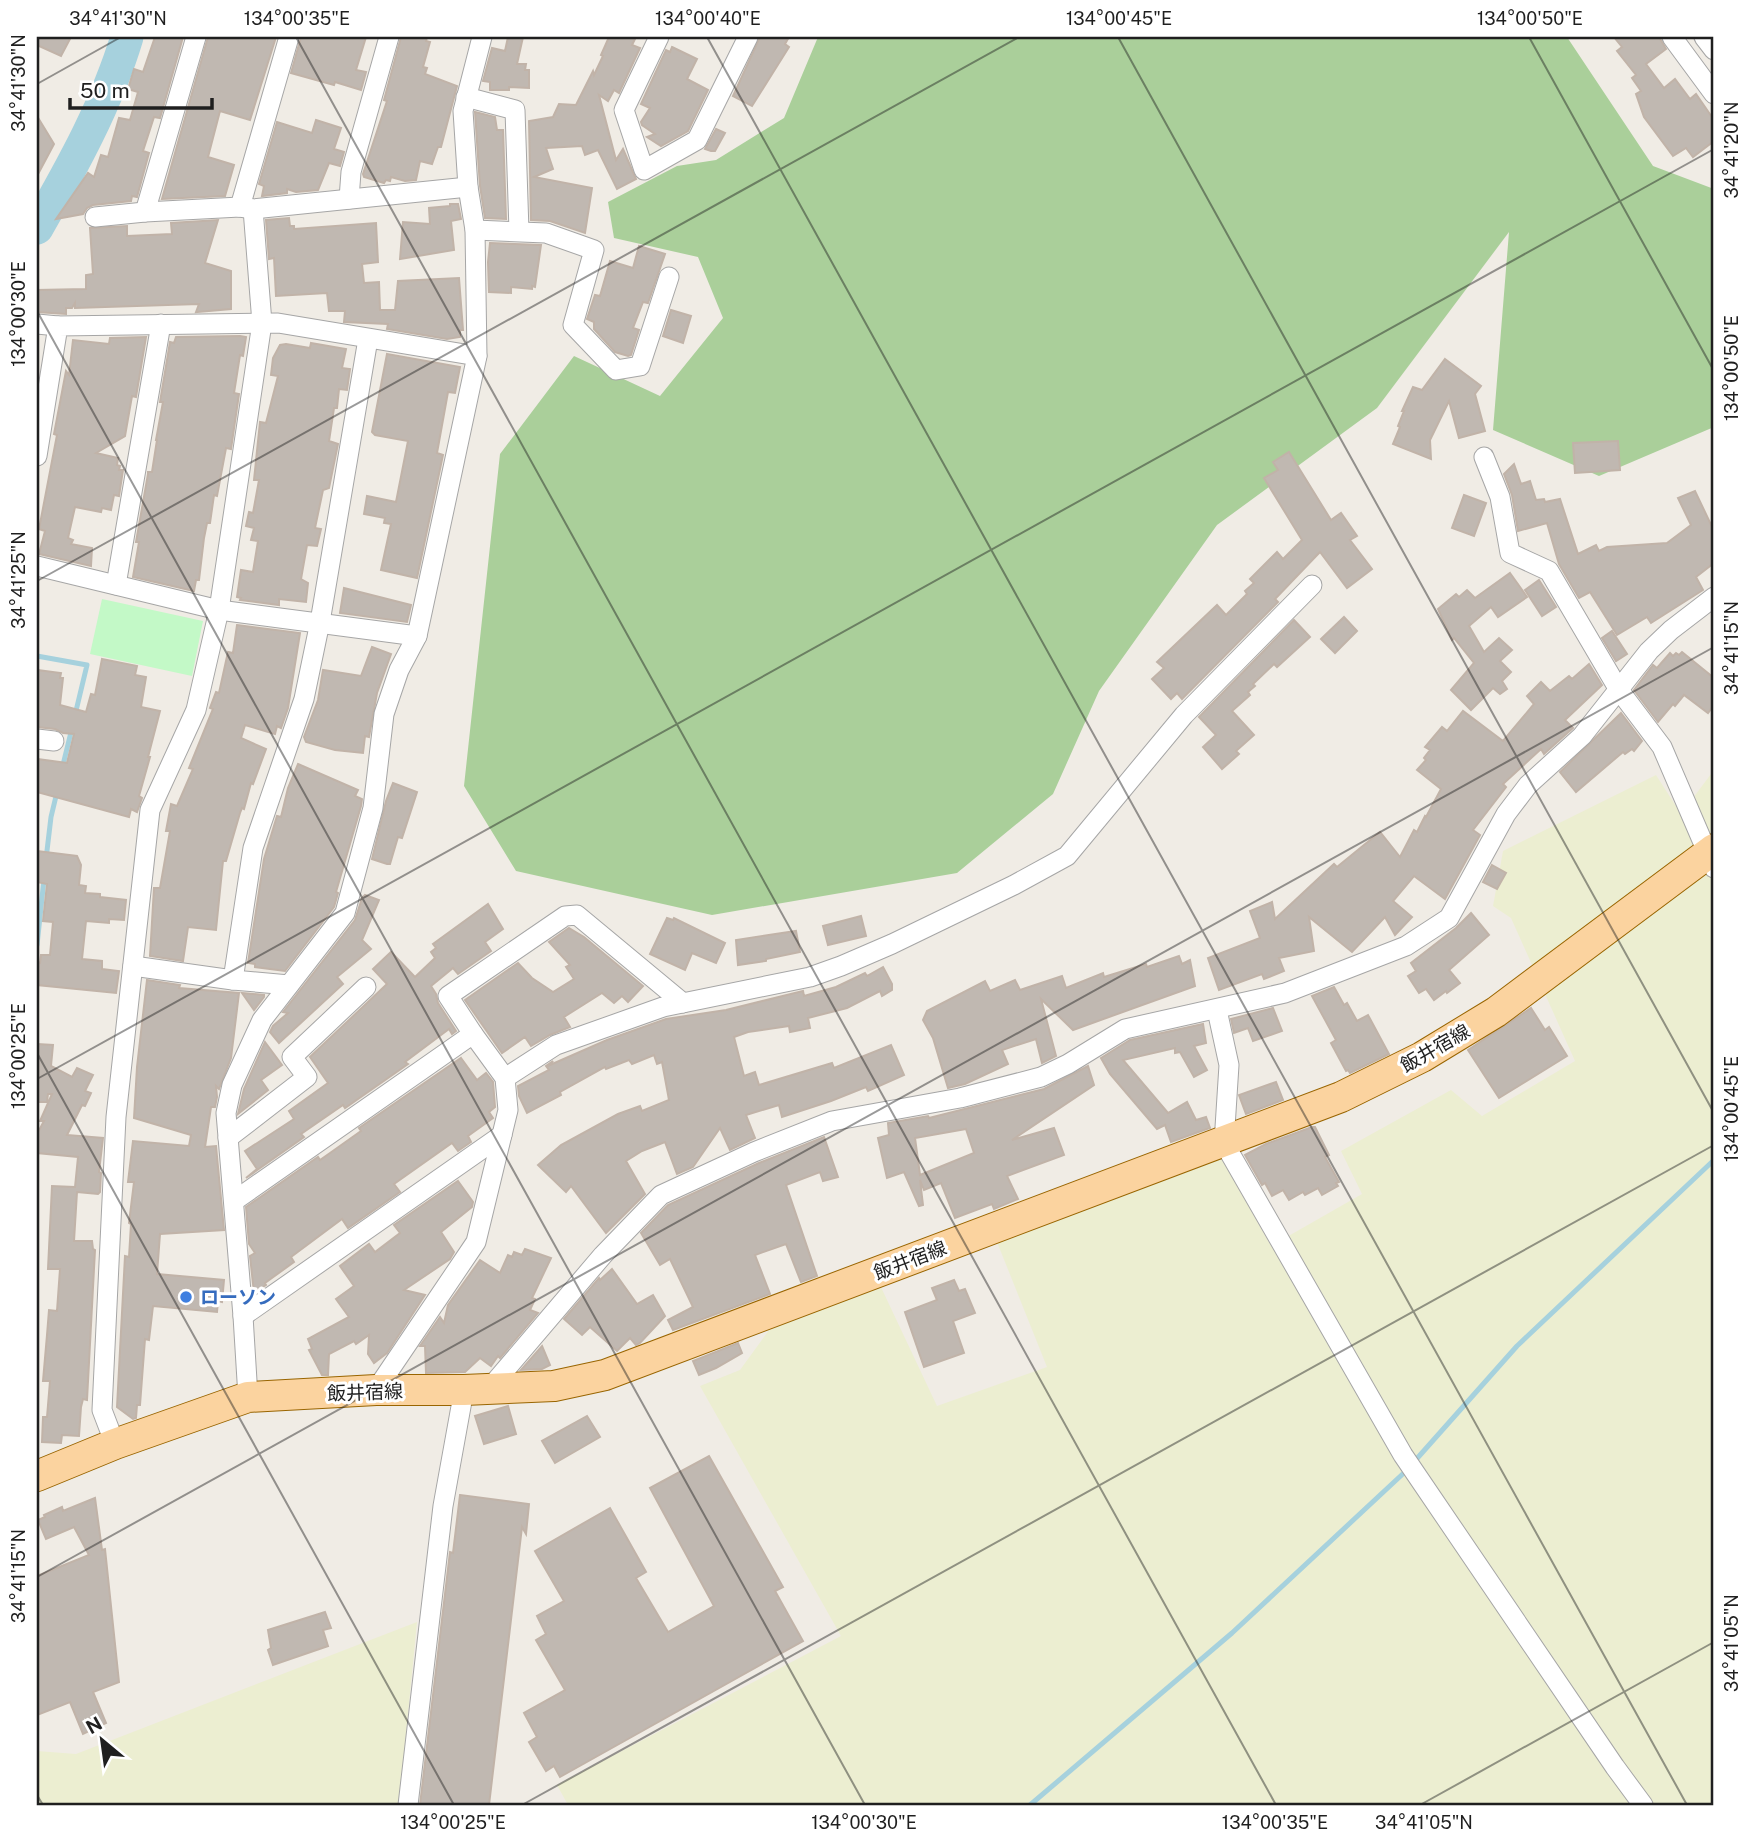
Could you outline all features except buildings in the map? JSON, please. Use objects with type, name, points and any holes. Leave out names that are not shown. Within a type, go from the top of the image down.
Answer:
[{"type":"main road","name":"飯井宿線","points":[[37,1476],[115,1444],[248,1397],[376,1390],[477,1390],[554,1386],[605,1374],[1341,1097],[1422,1057],[1496,1012],[1712,857]]},
{"type":"street","points":[[145,212],[196,37]]},
{"type":"street","points":[[115,1444],[102,1410],[116,1117],[150,810],[196,710],[219,610],[262,323],[247,208],[289,37]]},
{"type":"street","points":[[349,200],[351,172],[389,37]]},
{"type":"street","points":[[248,1397],[226,1113],[232,1085],[262,1020],[345,913],[373,808],[384,714],[399,670],[417,636],[477,356],[475,230],[468,187],[463,111],[482,37]]},
{"type":"street","points":[[659,37],[624,110],[644,170],[696,139],[748,37]]},
{"type":"street","points":[[1672,37],[1714,94]]},
{"type":"street","points":[[1704,37],[1714,50]]},
{"type":"street","points":[[466,97],[515,110],[519,231]]},
{"type":"street","points":[[95,216],[247,208],[468,187]]},
{"type":"street","points":[[475,230],[546,233],[594,250],[573,325],[616,370],[640,366],[669,277]]},
{"type":"street","points":[[37,324],[278,323],[477,356]]},
{"type":"street","points":[[116,585],[161,324]]},
{"type":"street","points":[[37,456],[58,326]]},
{"type":"street","points":[[233,980],[253,848],[304,699],[320,622],[368,339]]},
{"type":"street","points":[[1484,457],[1500,497],[1510,553],[1549,571],[1619,691],[1662,747],[1712,857]]},
{"type":"street","points":[[37,566],[219,610],[417,636]]},
{"type":"street","points":[[505,1078],[556,1045],[663,1007],[810,977],[841,966],[917,933],[1067,856],[1184,715],[1312,585]]},
{"type":"street","points":[[408,1805],[443,1506],[477,1390],[661,1195],[754,1152],[832,1121],[960,1098],[1041,1077],[1068,1064],[1125,1028],[1285,993],[1406,946],[1450,918],[1506,814],[1528,785],[1582,736],[1649,651],[1714,597]]},
{"type":"street","points":[[376,1390],[476,1242],[508,1110],[505,1078],[448,996],[565,916],[577,915],[683,1003]]},
{"type":"street","points":[[133,966],[289,985]]},
{"type":"street","points":[[228,1138],[307,1077],[292,1056],[366,987]]},
{"type":"street","points":[[1217,1010],[1228,1065],[1224,1143],[1403,1455],[1643,1805]]},
{"type":"street","points":[[234,1201],[473,1034]]},
{"type":"street","points":[[243,1316],[502,1135]]},
{"type":"green space","points":[[818,37],[1567,37],[1653,166],[1714,189],[1714,427],[1599,476],[1493,430],[1509,232],[1377,408],[1217,525],[1099,691],[1053,794],[957,873],[712,915],[516,871],[464,786],[500,454],[574,356],[660,396],[723,318],[698,257],[614,238],[608,202],[677,166],[716,160],[784,118]]},
{"type":"green space","points":[[102,599],[203,621],[192,676],[90,654]]},
{"type":"green space","points":[[1714,770],[1714,1805],[568,1805],[557,1785],[841,1636],[700,1386],[740,1370],[769,1330],[879,1283],[937,1406],[1047,1367],[997,1242],[1219,1154],[1271,1246],[1362,1194],[1341,1151],[1451,1090],[1482,1116],[1575,1061],[1511,918],[1493,906],[1503,851],[1656,775],[1681,814]]},
{"type":"green space","points":[[417,1622],[399,1805],[37,1805],[37,1751],[76,1754]]},
{"type":"waterway","points":[[37,228],[99,111],[127,37]]},
{"type":"waterway","points":[[37,656],[87,665],[75,715]]},
{"type":"waterway","points":[[62,769],[72,728]]},
{"type":"waterway","points":[[46,859],[57,792]]},
{"type":"waterway","points":[[37,945],[44,879]]},
{"type":"waterway","points":[[1413,1463],[1517,1346],[1714,1160]]},
{"type":"waterway","points":[[1030,1805],[1232,1633],[1407,1470]]},
{"type":"place","name":"ローソン","points":[[186,1297]]}]
